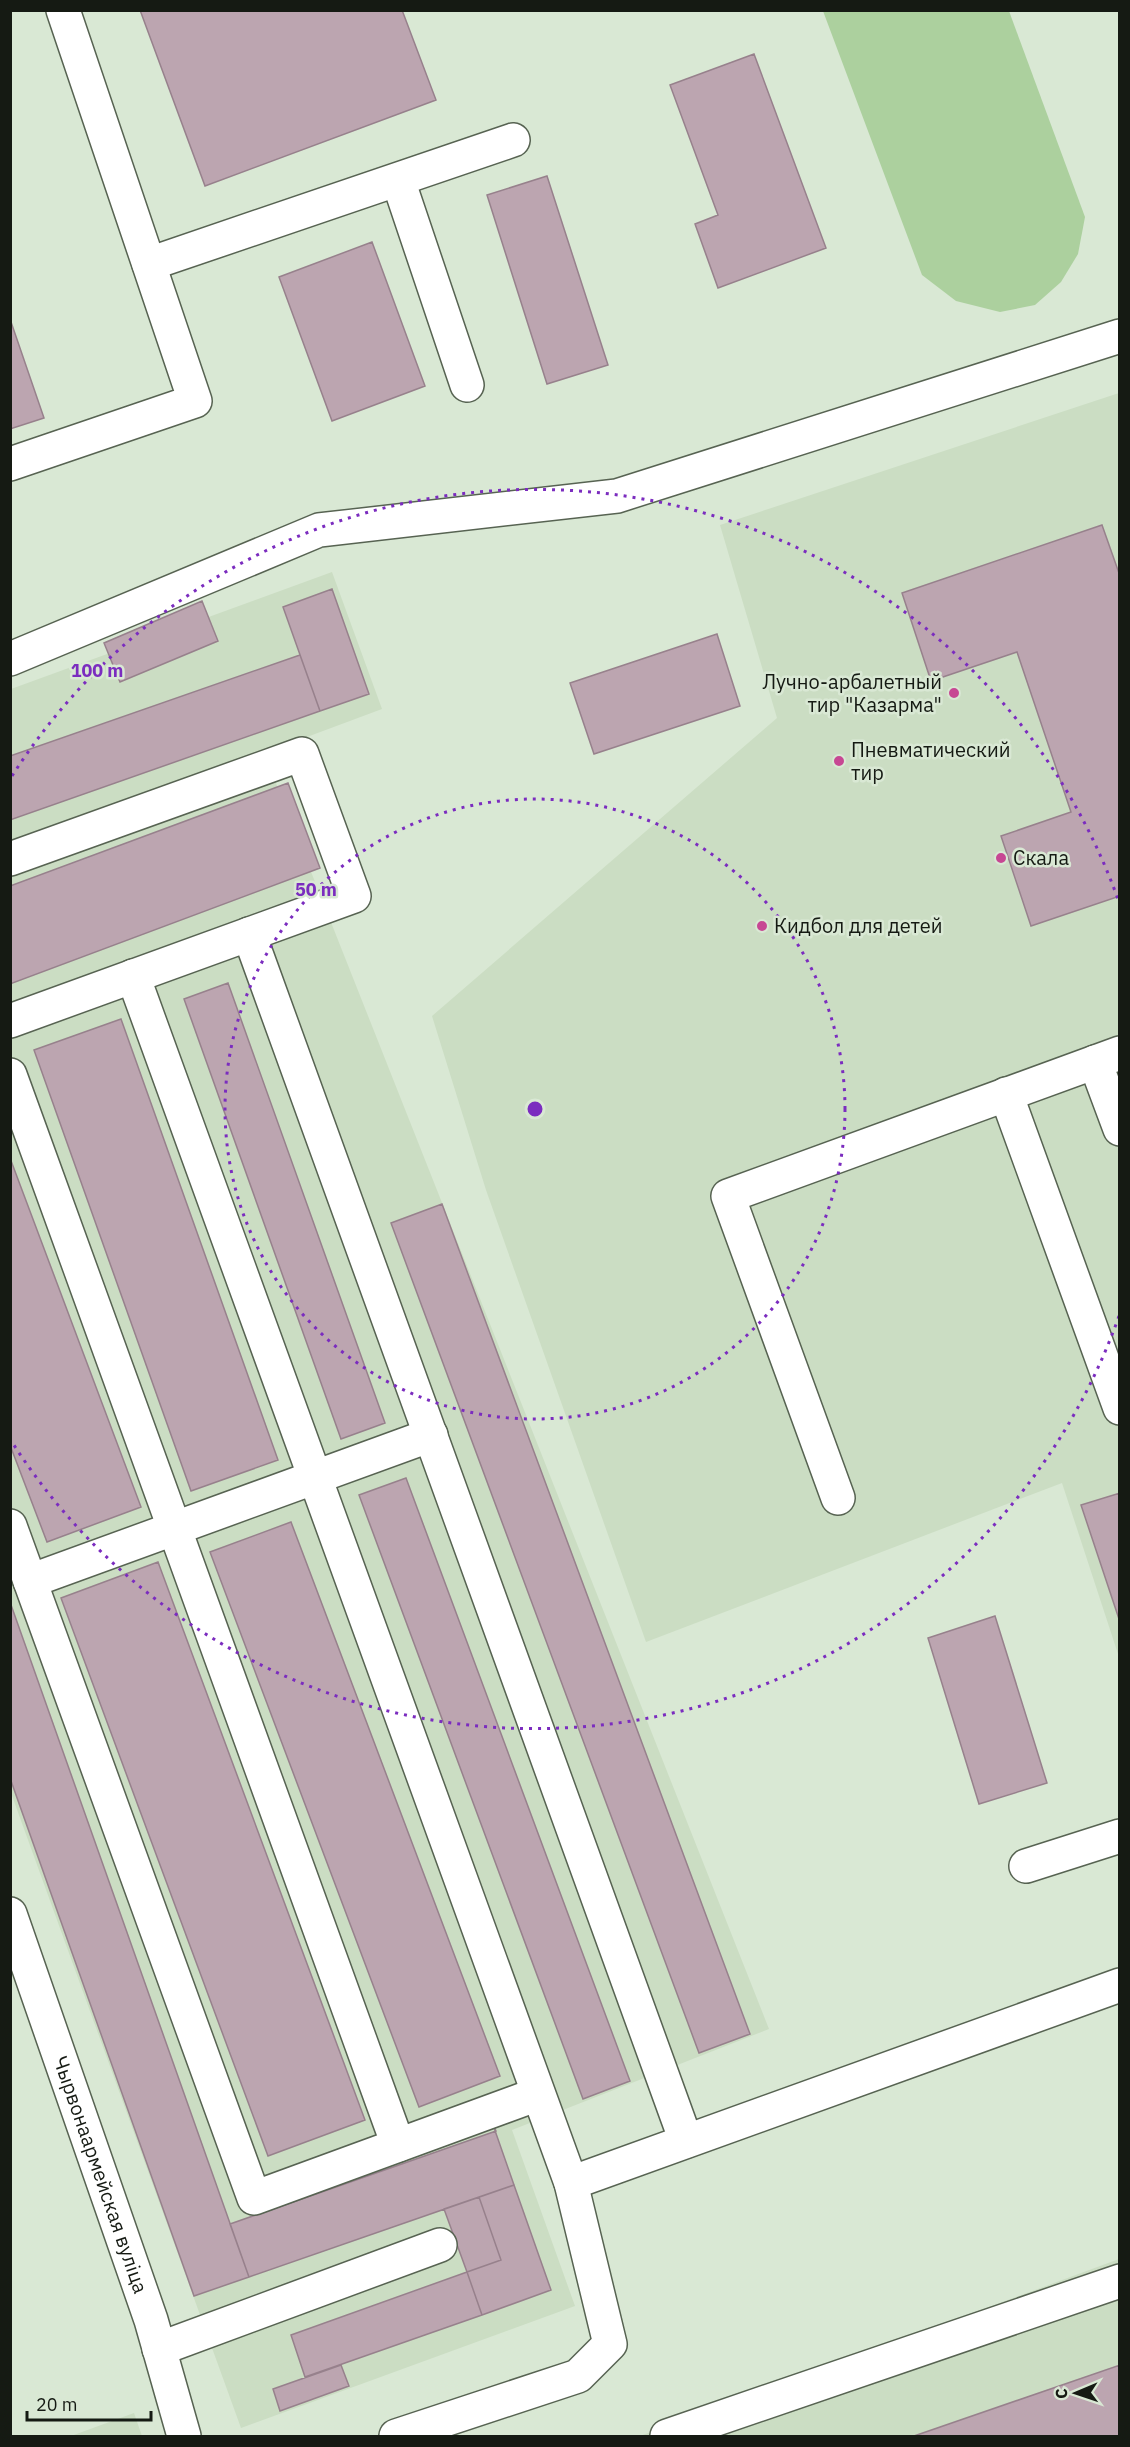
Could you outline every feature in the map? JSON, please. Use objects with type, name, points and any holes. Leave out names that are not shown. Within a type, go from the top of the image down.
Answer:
[{"type":"street","points":[[10,464],[195,401],[63,10]]},
{"type":"street","points":[[149,264],[513,140]]},
{"type":"street","points":[[398,180],[467,385]]},
{"type":"street","points":[[10,659],[320,530],[617,495],[1119,336]]},
{"type":"street","points":[[10,859],[302,754],[354,896],[10,1021]]},
{"type":"street","points":[[249,934],[686,2141]]},
{"type":"street","points":[[134,976],[570,2183],[610,2344],[578,2376],[396,2436]]},
{"type":"street","points":[[838,1498],[728,1196],[1107,1058],[1119,1128]]},
{"type":"street","points":[[10,1075],[398,2145]]},
{"type":"street","points":[[1006,1094],[1119,1408]]},
{"type":"street","points":[[30,1581],[431,1436]]},
{"type":"street","points":[[10,1526],[254,2198],[538,2094]]},
{"type":"street","points":[[1026,1866],[1119,1836]]},
{"type":"street","name":"Чырвонаармейская вуліца","points":[[10,1914],[159,2349],[184,2436]]},
{"type":"street","points":[[570,2183],[1119,1985]]},
{"type":"street","points":[[159,2349],[440,2245]]},
{"type":"street","points":[[667,2436],[1119,2281]]},
{"type":"shaded area","points":[[1119,393],[1119,1657],[1062,1483],[646,1642],[486,1190],[432,1016],[777,718],[720,525]]},
{"type":"shaded area","points":[[332,572],[382,709],[264,753],[769,2029],[512,2130],[575,2306],[241,2428],[11,1793],[11,689]]},
{"type":"shaded area","points":[[1119,2259],[1119,2436],[640,2436]]},
{"type":"shaded area","points":[[134,2413],[142,2436],[71,2436]]},
{"type":"green space","points":[[823,11],[1009,11],[1085,217],[1078,254],[1061,282],[1035,305],[1000,312],[956,301],[922,275]]},
{"type":"building","points":[[140,10],[402,10],[436,100],[205,186]]},
{"type":"building","points":[[754,54],[826,248],[718,288],[695,224],[718,215],[670,85]]},
{"type":"building","points":[[547,176],[608,365],[547,384],[487,195]]},
{"type":"building","points":[[372,242],[425,386],[332,421],[279,277]]},
{"type":"building","points":[[10,319],[44,418],[10,429]]},
{"type":"building","points":[[1102,525],[1120,576],[1120,896],[1031,926],[1001,836],[1071,812],[1017,652],[931,681],[902,593]]},
{"type":"building","points":[[332,589],[369,694],[320,711],[283,607]]},
{"type":"building","points":[[202,601],[218,641],[120,682],[104,643]]},
{"type":"building","points":[[717,634],[740,706],[594,754],[570,683]]},
{"type":"building","points":[[300,655],[320,711],[10,820],[10,756]]},
{"type":"building","points":[[288,783],[320,868],[10,984],[10,886]]},
{"type":"building","points":[[228,983],[385,1423],[341,1439],[184,999]]},
{"type":"building","points":[[121,1019],[278,1460],[191,1491],[34,1050]]},
{"type":"building","points":[[10,1158],[141,1507],[47,1542],[10,1445]]},
{"type":"building","points":[[442,1204],[750,2034],[699,2053],[391,1223]]},
{"type":"building","points":[[406,1478],[630,2081],[583,2099],[359,1495]]},
{"type":"building","points":[[1120,1493],[1120,1622],[1081,1505]]},
{"type":"building","points":[[291,1522],[500,2076],[419,2107],[210,1552]]},
{"type":"building","points":[[158,1562],[365,2120],[268,2156],[61,1598]]},
{"type":"building","points":[[10,1602],[249,2277],[194,2296],[10,1778]]},
{"type":"building","points":[[995,1616],[1047,1783],[979,1804],[928,1638]]},
{"type":"building","points":[[495,2131],[514,2185],[249,2277],[230,2224]]},
{"type":"building","points":[[514,2185],[551,2290],[482,2315],[467,2272],[501,2260],[479,2197]]},
{"type":"building","points":[[479,2197],[501,2260],[467,2272],[444,2209]]},
{"type":"building","points":[[467,2272],[482,2315],[305,2377],[291,2335]]},
{"type":"building","points":[[341,2365],[349,2386],[280,2411],[273,2389]]},
{"type":"building","points":[[1120,2365],[1120,2436],[914,2436]]},
{"type":"place","name":"Лучно-арбалетный тир \"Казарма\"","points":[[954,693]]},
{"type":"place","name":"Пневматический тир","points":[[839,761]]},
{"type":"place","name":"Скала","points":[[1001,858]]},
{"type":"place","name":"Кидбол для детей","points":[[762,926]]}]
